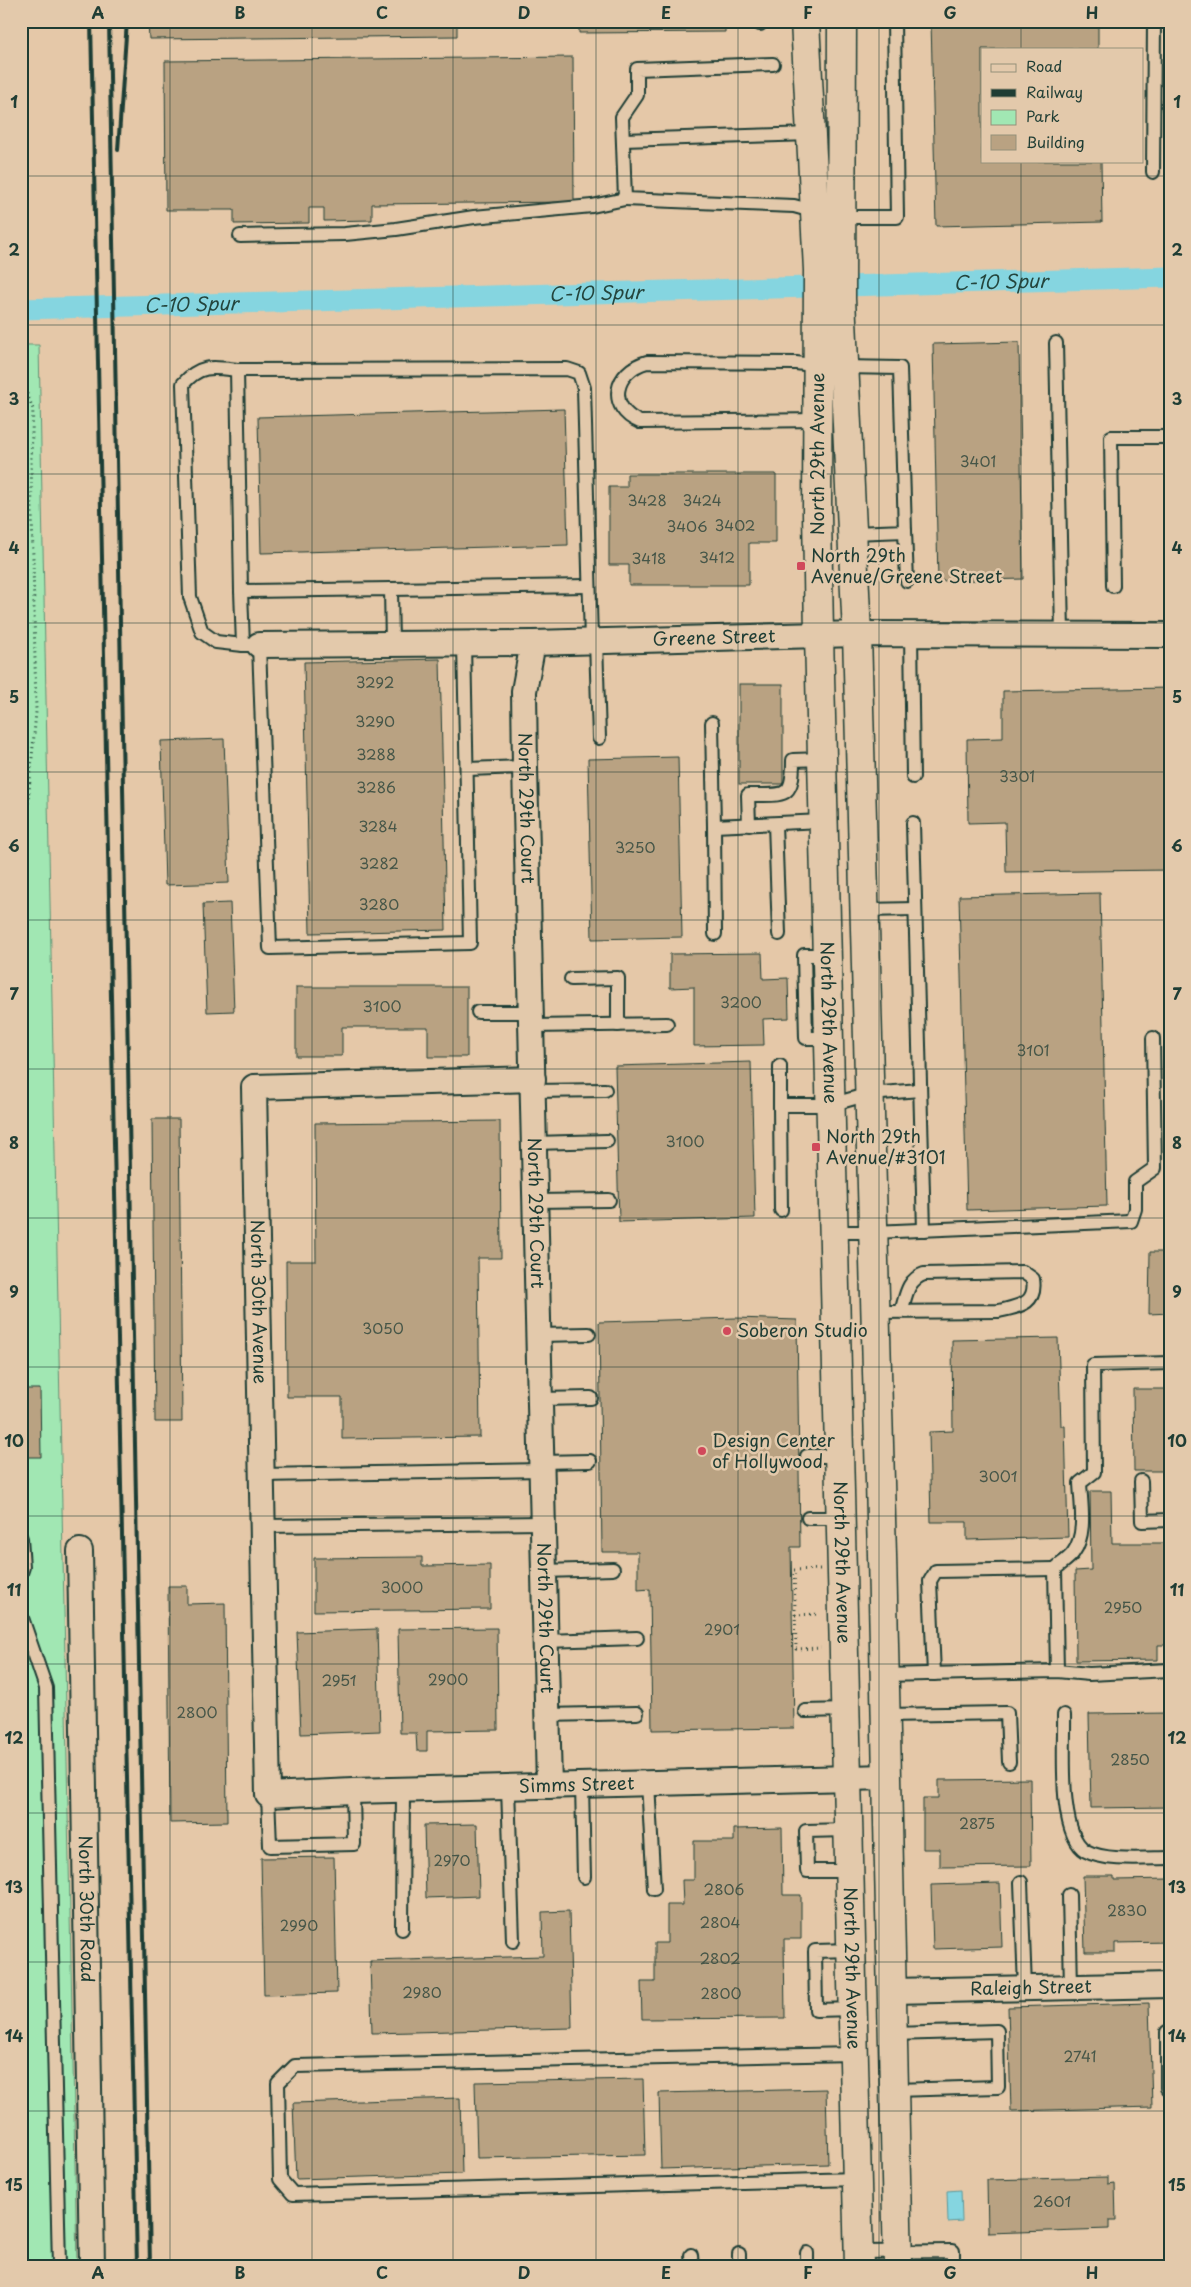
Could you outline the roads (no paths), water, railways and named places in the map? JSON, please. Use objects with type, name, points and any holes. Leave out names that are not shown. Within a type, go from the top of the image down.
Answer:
[{"type":"street","name":"North 29th Avenue","points":[[805,21],[815,211],[830,270]]},
{"type":"street","name":"North 29th Avenue","points":[[842,21],[842,218],[830,270],[831,367],[853,533],[873,1232],[888,1312],[884,1675],[898,2259]]},
{"type":"street","name":"North 29th Avenue","points":[[831,367],[818,420],[819,635],[859,2259]]},
{"type":"street","name":"Greene Street","points":[[251,645],[533,643],[857,634],[1170,634]]},
{"type":"street","name":"North 29th Court","points":[[533,643],[524,690],[525,767],[549,1786]]},
{"type":"street","name":"North 30th Avenue","points":[[268,1795],[254,1087],[533,1085]]},
{"type":"street","name":"North 30th Road","points":[[80,1551],[92,2266]]},
{"type":"street","name":"Simms Street","points":[[268,1795],[353,1791],[886,1777]]},
{"type":"street","name":"Raleigh Street","points":[[892,1991],[1170,1985]]},
{"type":"lane","points":[[240,236],[345,234],[387,230],[474,217],[592,206],[625,199],[794,206],[842,218],[897,217],[894,21]]},
{"type":"lane","points":[[1153,172],[1154,21]]},
{"type":"lane","points":[[625,199],[622,117],[637,95],[637,69],[773,64]]},
{"type":"lane","points":[[623,140],[810,134]]},
{"type":"lane","points":[[1056,342],[1062,634]]},
{"type":"lane","points":[[818,420],[640,422],[629,418],[618,398],[619,385],[624,374],[635,365],[646,362],[796,363],[831,367],[900,368],[907,581]]},
{"type":"lane","points":[[251,645],[216,642],[202,632],[190,597],[183,384],[193,372],[212,367],[237,370],[567,369],[579,374],[584,388],[589,586],[599,738]]},
{"type":"lane","points":[[237,370],[241,591],[251,645],[270,948],[470,943],[464,644]]},
{"type":"lane","points":[[1114,586],[1111,437],[1170,437]]},
{"type":"lane","points":[[853,533],[905,532]]},
{"type":"lane","points":[[241,591],[589,586]]},
{"type":"lane","points":[[391,590],[392,644]]},
{"type":"lane","points":[[911,634],[913,777]]},
{"type":"lane","points":[[712,723],[715,934]]},
{"type":"lane","points":[[749,824],[748,795],[784,793],[790,789],[793,783],[793,760],[822,759]]},
{"type":"lane","points":[[466,768],[525,767]]},
{"type":"lane","points":[[714,826],[823,821]]},
{"type":"lane","points":[[913,823],[924,1230]]},
{"type":"lane","points":[[775,824],[779,934]]},
{"type":"lane","points":[[864,910],[915,909]]},
{"type":"lane","points":[[571,979],[618,978],[618,1025]]},
{"type":"lane","points":[[478,1012],[532,1019],[618,1025],[667,1024]]},
{"type":"lane","points":[[833,1232],[1131,1221],[1135,1209],[1135,1182],[1156,1168],[1153,1038]]},
{"type":"lane","points":[[780,1066],[781,1210]]},
{"type":"lane","points":[[533,1085],[606,1090]]},
{"type":"lane","points":[[780,1105],[830,1105],[869,1094],[920,1090]]},
{"type":"lane","points":[[534,1143],[607,1141]]},
{"type":"lane","points":[[536,1201],[609,1200]]},
{"type":"lane","points":[[1023,1272],[1033,1279],[1034,1290],[1029,1301],[1019,1306],[999,1311],[888,1312],[916,1277],[924,1274],[1023,1272]]},
{"type":"lane","points":[[538,1335],[588,1334]]},
{"type":"lane","points":[[934,1674],[930,1582],[936,1571],[1055,1569],[1072,1554],[1079,1542],[1081,1533],[1080,1483],[1094,1472],[1093,1365],[1170,1363]]},
{"type":"lane","points":[[540,1399],[591,1398]]},
{"type":"lane","points":[[807,1456],[840,1456]]},
{"type":"lane","points":[[261,1475],[541,1466],[590,1461]]},
{"type":"lane","points":[[1141,1481],[1142,1521],[1170,1520]]},
{"type":"lane","points":[[808,1518],[841,1518]]},
{"type":"lane","points":[[262,1526],[542,1522]]},
{"type":"lane","points":[[21,1538],[23,1567],[21,1573]]},
{"type":"lane","points":[[544,1571],[613,1569]]},
{"type":"lane","points":[[1055,1569],[1057,1671]]},
{"type":"lane","points":[[21,1615],[46,1688],[59,2266]]},
{"type":"lane","points":[[545,1641],[637,1638]]},
{"type":"lane","points":[[884,1675],[1057,1671],[1089,1674],[1170,1670]]},
{"type":"lane","points":[[805,1711],[846,1710]]},
{"type":"lane","points":[[885,1715],[1007,1712],[1009,1762]]},
{"type":"lane","points":[[548,1715],[637,1713]]},
{"type":"lane","points":[[1064,1714],[1066,1813],[1076,1842],[1086,1850],[1110,1857],[1170,1858]]},
{"type":"lane","points":[[648,1783],[654,1889]]},
{"type":"lane","points":[[582,1785],[584,1878]]},
{"type":"lane","points":[[508,1787],[513,1941]]},
{"type":"lane","points":[[402,1928],[403,1790]]},
{"type":"lane","points":[[268,1795],[270,1846],[354,1844],[353,1791]]},
{"type":"lane","points":[[848,1830],[806,1831],[807,1871],[849,1871]]},
{"type":"lane","points":[[1021,1882],[1025,1988]]},
{"type":"lane","points":[[1070,1895],[1071,1987]]},
{"type":"lane","points":[[852,1950],[816,1951],[816,2010],[853,2009]]},
{"type":"lane","points":[[893,2034],[997,2031],[998,2078],[998,2087],[894,2090]]},
{"type":"lane","points":[[1170,2032],[1167,2032],[1167,2088],[1170,2088]]},
{"type":"lane","points":[[854,2054],[295,2066],[278,2083],[280,2179],[293,2194],[857,2179]]},
{"type":"lane","points":[[859,2259],[898,2259],[954,2251],[953,2266]]},
{"type":"water","points":[[961,2190],[962,2221],[948,2222],[947,2191]]},
{"type":"waterway","name":"C-10 Spur","points":[[21,309],[1170,277]]},
{"type":"railway","points":[[91,21],[137,2266]]},
{"type":"railway","points":[[109,21],[150,2266]]},
{"type":"railway","points":[[118,150],[127,21]]},
{"type":"place","name":"North 29th Avenue/Greene Street","points":[[801,566]]},
{"type":"place","name":"North 29th Avenue/#3101","points":[[816,1147]]},
{"type":"place","name":"Soberon Studio","points":[[727,1331]]},
{"type":"place","name":"Design Center of Hollywood","points":[[702,1451]]}]
